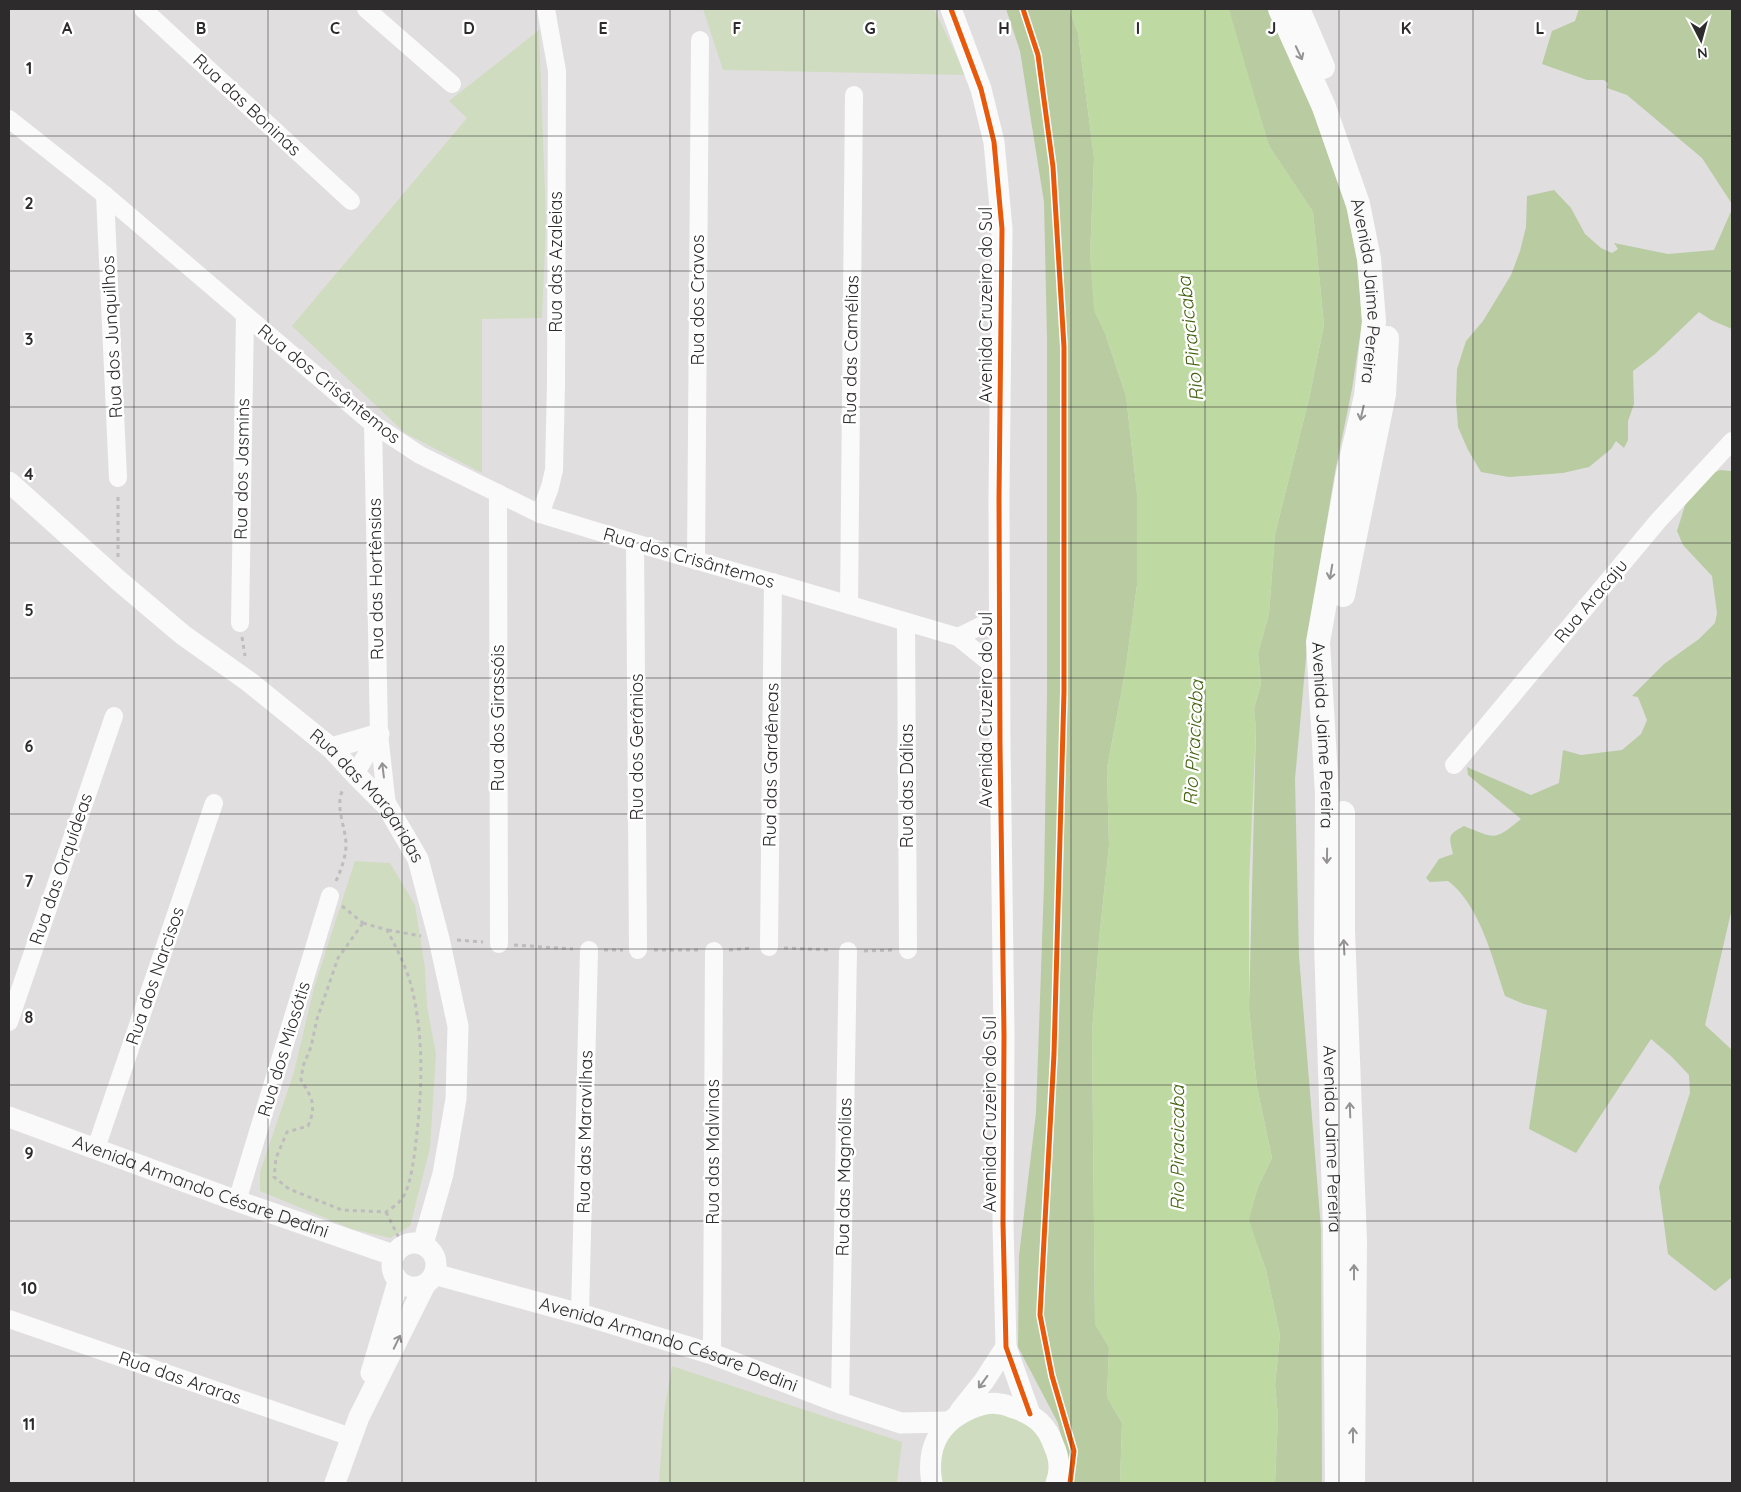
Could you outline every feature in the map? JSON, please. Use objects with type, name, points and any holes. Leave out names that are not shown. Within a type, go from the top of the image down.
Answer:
[{"type":"main road","name":"Avenida Jaime Pereira","points":[[1280,9],[1324,107],[1358,204],[1368,260],[1374,321],[1366,396],[1348,473],[1318,642],[1327,794],[1326,942],[1334,1231],[1337,1483]]},
{"type":"main road","name":"Avenida Jaime Pereira","points":[[1298,9],[1338,102],[1372,197],[1383,260],[1388,325],[1384,394],[1333,640],[1343,800],[1343,931],[1355,1241],[1353,1483]]},
{"type":"street","name":"Rua das Boninas","points":[[143,9],[351,201]]},
{"type":"street","points":[[366,9],[452,84]]},
{"type":"street","name":"Rua das Azaleias","points":[[540,514],[554,470],[556,374],[557,71],[546,9]]},
{"type":"street","name":"Avenida Cruzeiro do Sul","points":[[950,9],[981,89],[994,142],[1002,229],[999,617],[1004,1035],[1003,1222],[1006,1347],[1030,1414]]},
{"type":"street","name":"Rua dos Cravos","points":[[696,561],[700,40]]},
{"type":"street","name":"Rua das Camélias","points":[[849,605],[854,96]]},
{"type":"street","name":"Rua dos Crisântemos","points":[[9,119],[106,195],[373,424],[420,455],[540,514],[958,637],[1000,671]]},
{"type":"street","name":"Rua dos Junquilhos","points":[[106,195],[118,478]]},
{"type":"street","name":"Rua dos Jasmins","points":[[240,623],[245,315]]},
{"type":"street","name":"Rua das Hortênsias","points":[[373,424],[378,734],[387,806]]},
{"type":"street","name":"Rua Aracaju","points":[[1454,765],[1658,521],[1732,441]]},
{"type":"street","name":"Rua das Margaridas","points":[[9,482],[118,580],[184,635],[248,681],[332,748],[387,806],[418,859],[439,939],[458,1026],[456,1099],[444,1174],[406,1248]]},
{"type":"street","name":"Rua dos Girassóis","points":[[498,493],[499,944]]},
{"type":"street","name":"Rua dos Gerânios","points":[[635,543],[638,950]]},
{"type":"street","name":"Rua das Gardêneas","points":[[769,947],[773,582]]},
{"type":"street","points":[[958,637],[999,617]]},
{"type":"street","name":"Rua das Dálias","points":[[906,622],[908,950]]},
{"type":"street","name":"Rua das Orquídeas","points":[[9,1022],[114,716]]},
{"type":"street","points":[[332,748],[378,734]]},
{"type":"street","points":[[355,774],[378,734]]},
{"type":"street","name":"Rua dos Narcisos","points":[[96,1148],[214,803]]},
{"type":"street","name":"Rua dos Miosótis","points":[[237,1201],[330,896]]},
{"type":"street","name":"Rua das Maravilhas","points":[[580,1314],[589,950]]},
{"type":"street","name":"Rua das Malvinas","points":[[712,1354],[714,950]]},
{"type":"street","name":"Rua das Magnólias","points":[[840,1403],[848,951]]},
{"type":"street","name":"Avenida Armando Césare Dedini","points":[[9,1117],[237,1201],[406,1248]]},
{"type":"street","points":[[335,1483],[359,1417],[430,1280],[436,1261],[434,1254],[406,1248],[391,1269],[398,1282],[411,1288],[430,1280]]},
{"type":"street","name":"Avenida Armando Césare Dedini","points":[[430,1280],[580,1314],[712,1354],[840,1403],[901,1423],[932,1450]]},
{"type":"street","points":[[359,1417],[381,1334],[398,1282]]},
{"type":"street","name":"Rua das Araras","points":[[9,1319],[351,1437]]},
{"type":"street","points":[[932,1483],[929,1469],[932,1450],[940,1433],[984,1381],[1006,1347]]},
{"type":"street","points":[[953,1418],[979,1405],[999,1403],[1030,1414],[1037,1419],[1051,1436],[1058,1456],[1058,1477],[1056,1483]]},
{"type":"street","name":"Avenida Armando Césare Dedini","points":[[901,1423],[953,1418]]},
{"type":"path","points":[[118,478],[118,580]]},
{"type":"path","points":[[240,623],[248,681]]},
{"type":"path","points":[[355,774],[341,792],[346,846],[344,862],[330,896],[363,923],[387,930],[404,961],[418,1020],[421,1064],[420,1110],[413,1163],[401,1200],[386,1212],[342,1210],[289,1189],[274,1177],[276,1158],[288,1132],[308,1126],[314,1113],[312,1098],[301,1080],[303,1066],[311,1047],[317,1019],[338,958],[363,923]]},
{"type":"path","points":[[386,1212],[406,1248]]},
{"type":"shaded area","points":[[703,9],[934,9],[966,75],[723,70]]},
{"type":"shaded area","points":[[1006,9],[1069,9],[1078,33],[1094,158],[1090,257],[1106,336],[1126,396],[1137,493],[1137,585],[1125,673],[1107,768],[1109,846],[1099,939],[1092,1033],[1095,1324],[1109,1347],[1107,1397],[1122,1423],[1120,1483],[1064,1483],[1066,1457],[1058,1423],[1018,1347],[1019,1256],[1036,1113],[1044,885],[1047,696],[1047,338],[1044,202],[1020,51]]},
{"type":"shaded area","points":[[1227,9],[1272,9],[1312,109],[1347,210],[1358,264],[1362,323],[1308,636],[1295,779],[1299,956],[1321,1229],[1322,1483],[1275,1483],[1278,1416],[1275,1385],[1280,1335],[1266,1270],[1248,1220],[1258,1187],[1272,1158],[1257,1087],[1249,1009],[1256,728],[1254,709],[1261,684],[1258,653],[1269,614],[1275,534],[1309,399],[1324,325],[1313,212],[1269,146]]},
{"type":"shaded area","points":[[1579,9],[1732,9],[1732,204],[1702,158],[1627,95],[1607,88],[1608,83],[1604,80],[1587,80],[1542,64],[1552,31],[1575,21]]},
{"type":"shaded area","points":[[539,30],[546,222],[542,318],[482,319],[482,473],[405,433],[292,326],[467,118],[449,101]]},
{"type":"shaded area","points":[[1554,190],[1571,208],[1585,234],[1601,248],[1612,253],[1618,249],[1614,243],[1668,254],[1714,250],[1732,209],[1732,329],[1711,320],[1699,312],[1655,354],[1633,371],[1634,404],[1628,421],[1628,440],[1624,448],[1616,441],[1611,449],[1589,467],[1563,473],[1509,477],[1481,472],[1468,450],[1458,427],[1456,401],[1457,369],[1466,341],[1483,321],[1511,275],[1526,227],[1527,196]]},
{"type":"shaded area","points":[[1720,470],[1732,472],[1732,908],[1705,1025],[1732,1050],[1732,1277],[1715,1291],[1668,1254],[1659,1187],[1690,1093],[1689,1075],[1651,1039],[1576,1153],[1529,1129],[1547,1010],[1524,1004],[1505,996],[1484,934],[1469,904],[1448,881],[1430,882],[1426,878],[1439,859],[1453,854],[1450,840],[1452,834],[1458,829],[1464,826],[1494,836],[1505,831],[1521,819],[1468,775],[1467,767],[1531,795],[1559,783],[1563,750],[1581,755],[1622,750],[1641,734],[1647,720],[1638,697],[1632,696],[1664,664],[1699,639],[1715,623],[1717,613],[1712,576],[1683,545],[1677,531],[1687,499],[1707,476]]},
{"type":"shaded area","points":[[355,861],[390,863],[415,905],[425,968],[427,1006],[436,1054],[430,1148],[410,1226],[390,1238],[352,1229],[260,1191],[260,1172],[294,1072],[314,988]]},
{"type":"shaded area","points":[[672,1366],[902,1442],[897,1483],[659,1483],[664,1413]]},
{"type":"shaded area","points":[[990,1412],[1008,1413],[1038,1432],[1051,1465],[1049,1483],[940,1483],[938,1461],[944,1443],[955,1427]]},
{"type":"water","name":"Rio Piracicaba","points":[[1069,9],[1229,9],[1269,146],[1313,212],[1324,325],[1309,399],[1275,534],[1269,614],[1258,653],[1261,684],[1254,709],[1256,728],[1249,885],[1249,1009],[1257,1087],[1272,1158],[1258,1187],[1249,1220],[1266,1270],[1280,1335],[1275,1385],[1278,1416],[1275,1483],[1120,1483],[1122,1423],[1107,1397],[1109,1347],[1095,1324],[1092,1033],[1099,939],[1109,846],[1107,768],[1125,673],[1137,585],[1137,493],[1126,396],[1106,336],[1094,311],[1090,257],[1094,158],[1078,33]]},
{"type":"cycle path","points":[[951,9],[981,89],[994,142],[1002,229],[999,498],[1004,1035],[1003,1223],[1006,1347],[1030,1414]]},
{"type":"cycle path","points":[[1023,9],[1038,55],[1053,167],[1064,347],[1064,692],[1054,1054],[1040,1315],[1052,1376],[1074,1451],[1070,1483]]}]
